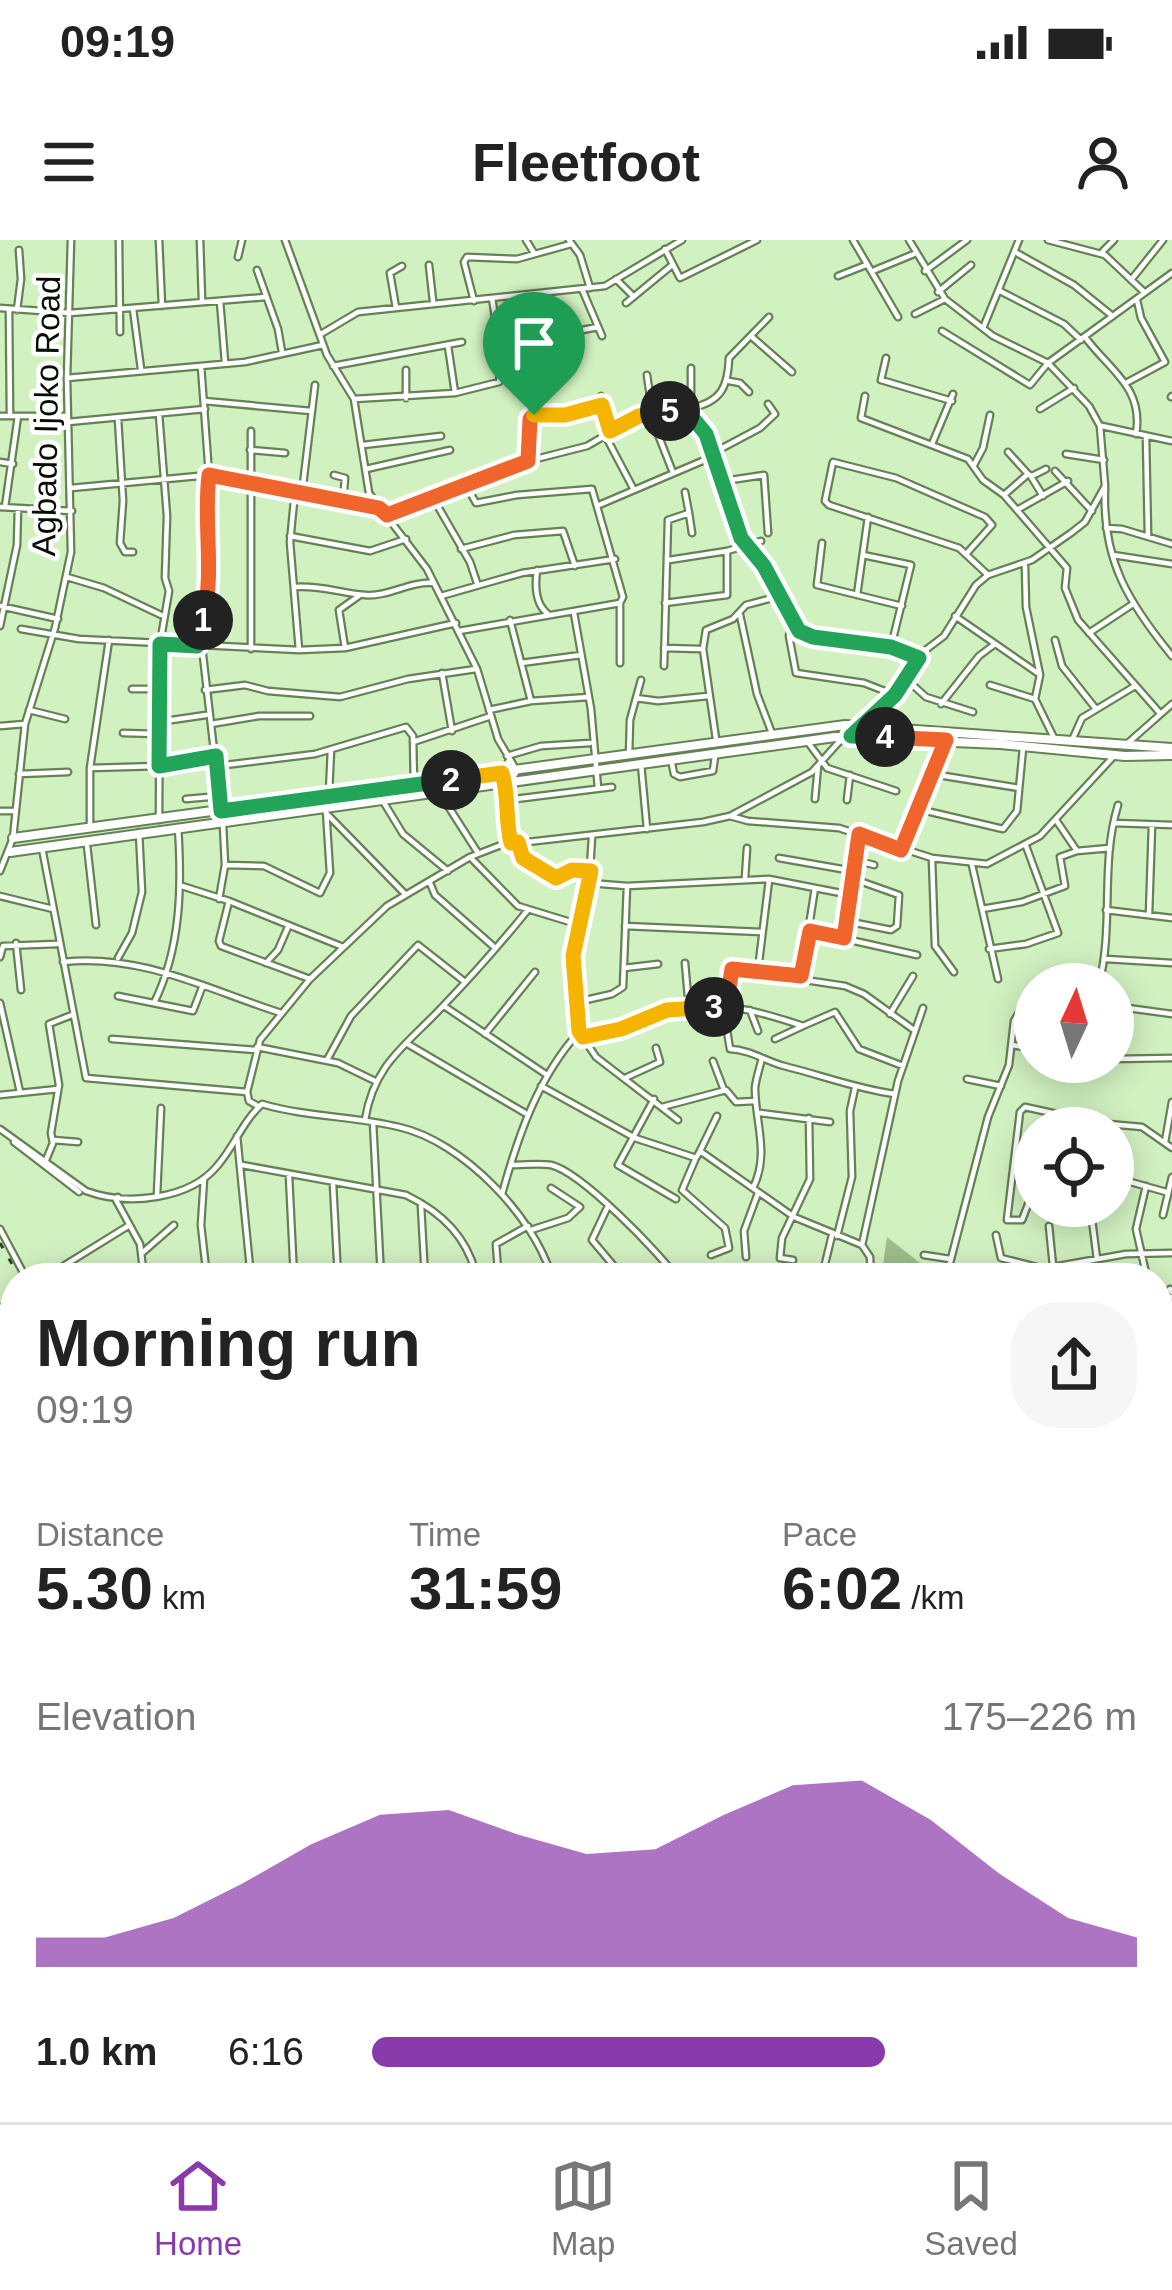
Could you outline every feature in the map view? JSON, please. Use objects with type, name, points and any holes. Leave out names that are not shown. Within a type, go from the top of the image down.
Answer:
[{"type":"street","name":"Agbado Ijoko Road","points":[[0,871],[13,838],[25,724],[67,577],[72,511],[67,378],[71,240]]},
{"type":"street","points":[[119,240],[119,332]]},
{"type":"street","points":[[159,240],[162,306]]},
{"type":"street","points":[[200,240],[202,302]]},
{"type":"street","points":[[238,257],[242,240]]},
{"type":"street","points":[[285,240],[323,345],[354,399],[369,493],[406,539],[441,596],[477,669],[490,713],[517,771]]},
{"type":"street","points":[[526,240],[534,254]]},
{"type":"street","points":[[321,334],[358,312],[586,288],[616,279],[680,240]]},
{"type":"street","points":[[665,249],[680,278],[757,240]]},
{"type":"street","points":[[853,240],[898,317]]},
{"type":"street","points":[[908,240],[945,299],[983,328],[1048,364],[1074,388],[1100,425],[1106,528],[1114,568],[1133,604],[1172,656]]},
{"type":"street","points":[[925,271],[967,240]]},
{"type":"street","points":[[983,328],[1019,240]]},
{"type":"street","points":[[1048,240],[1104,253]]},
{"type":"street","points":[[1104,253],[1114,240]]},
{"type":"street","points":[[1131,280],[1162,240]]},
{"type":"street","points":[[474,301],[464,259],[513,260],[570,242],[582,260],[602,336]]},
{"type":"street","points":[[1100,242],[1104,253],[1144,292]]},
{"type":"street","points":[[20,250],[9,352],[13,464],[3,507],[72,511]]},
{"type":"street","points":[[1015,252],[1074,285],[1112,316]]},
{"type":"street","points":[[838,276],[914,254]]},
{"type":"street","points":[[429,265],[434,303]]},
{"type":"street","points":[[938,292],[971,265]]},
{"type":"street","points":[[396,308],[390,273],[402,266]]},
{"type":"street","points":[[626,303],[671,266]]},
{"type":"street","points":[[257,270],[282,352]]},
{"type":"street","points":[[942,331],[1028,385],[1048,364],[1172,276]]},
{"type":"street","points":[[616,279],[632,295]]},
{"type":"street","points":[[1000,291],[1064,324],[1126,383],[1138,409],[1136,434]]},
{"type":"street","points":[[537,295],[544,358]]},
{"type":"street","points":[[0,308],[70,313],[266,297]]},
{"type":"street","points":[[354,399],[455,393],[501,379],[492,298]]},
{"type":"street","points":[[916,314],[945,299]]},
{"type":"street","points":[[1126,383],[1165,362],[1141,318],[1137,300]]},
{"type":"street","points":[[220,302],[225,362]]},
{"type":"street","points":[[133,309],[142,371]]},
{"type":"street","points":[[387,515],[528,461],[587,446],[626,421],[711,403],[728,381],[728,358],[769,317]]},
{"type":"street","points":[[542,338],[598,327]]},
{"type":"street","points":[[752,337],[792,372]]},
{"type":"street","points":[[333,366],[462,342]]},
{"type":"street","points":[[67,378],[201,366],[323,345]]},
{"type":"street","points":[[448,346],[455,393]]},
{"type":"street","points":[[0,352],[9,352]]},
{"type":"street","points":[[886,358],[881,380],[953,398],[932,444]]},
{"type":"street","points":[[201,366],[209,475],[209,592],[199,646],[222,816],[225,865],[219,899]]},
{"type":"street","points":[[691,368],[689,410],[701,424],[746,545],[764,566],[804,635],[891,647],[919,658]]},
{"type":"street","points":[[406,370],[406,398]]},
{"type":"street","points":[[647,375],[652,414],[673,472]]},
{"type":"street","points":[[728,381],[740,383],[749,392]]},
{"type":"street","points":[[299,650],[290,536],[315,386]]},
{"type":"street","points":[[1040,410],[1074,388]]},
{"type":"street","points":[[601,396],[608,433],[634,490]]},
{"type":"street","points":[[865,396],[861,418],[974,465],[983,480],[1004,495],[1067,568],[1065,588],[1074,612],[1159,712]]},
{"type":"street","points":[[204,400],[311,411]]},
{"type":"street","points":[[599,506],[713,454],[768,422],[776,414],[768,404]]},
{"type":"street","points":[[528,461],[531,416],[565,415],[602,405]]},
{"type":"street","points":[[0,416],[118,419],[205,409]]},
{"type":"street","points":[[159,414],[169,591],[160,644],[159,820]]},
{"type":"street","points":[[974,465],[990,415]]},
{"type":"street","points":[[118,419],[120,543],[124,552],[134,552]]},
{"type":"street","points":[[1100,425],[1172,441]]},
{"type":"street","points":[[251,431],[251,649]]},
{"type":"street","points":[[363,445],[441,436]]},
{"type":"street","points":[[1146,437],[1148,536]]},
{"type":"street","points":[[250,449],[285,453]]},
{"type":"street","points":[[366,470],[450,450]]},
{"type":"street","points":[[1008,452],[1042,496]]},
{"type":"street","points":[[1066,454],[1104,460]]},
{"type":"street","points":[[0,462],[13,464]]},
{"type":"street","points":[[967,553],[990,530],[992,525],[985,517],[896,478],[833,462],[826,503],[967,553],[988,575]]},
{"type":"street","points":[[1004,495],[1028,476],[1046,470]]},
{"type":"street","points":[[1055,471],[1092,511]]},
{"type":"street","points":[[71,488],[209,475],[379,508]]},
{"type":"street","points":[[334,475],[345,478],[343,502]]},
{"type":"street","points":[[724,481],[764,475],[769,532]]},
{"type":"street","points":[[1017,510],[1068,482]]},
{"type":"street","points":[[545,1263],[529,1228],[502,1193],[434,1141],[405,1127],[249,1101],[257,1049],[281,1012],[378,913],[475,856],[514,842],[592,837],[730,816],[803,779],[895,695],[919,658],[944,635],[969,593],[988,575],[1025,563],[1085,522],[1105,486]]},
{"type":"street","points":[[467,487],[476,503],[587,488],[595,492],[622,597],[620,663]]},
{"type":"street","points":[[685,492],[692,533]]},
{"type":"street","points":[[433,498],[477,585]]},
{"type":"street","points":[[0,626],[17,545],[18,508]]},
{"type":"street","points":[[664,666],[668,520],[689,513]]},
{"type":"street","points":[[857,595],[868,515]]},
{"type":"street","points":[[1106,528],[1172,544]]},
{"type":"street","points":[[461,549],[524,533],[563,531],[575,566]]},
{"type":"street","points":[[290,536],[370,551],[406,539]]},
{"type":"street","points":[[669,560],[761,541]]},
{"type":"street","points":[[822,543],[817,585],[902,606]]},
{"type":"street","points":[[665,603],[727,595],[727,551]]},
{"type":"street","points":[[1111,554],[1172,564]]},
{"type":"street","points":[[863,555],[911,565],[891,647]]},
{"type":"street","points":[[441,596],[537,570],[615,560]]},
{"type":"street","points":[[1025,563],[1026,607],[1040,675],[1036,699],[1055,740]]},
{"type":"street","points":[[537,570],[540,613]]},
{"type":"street","points":[[67,577],[117,593],[163,616]]},
{"type":"street","points":[[295,587],[328,586],[360,595],[434,583]]},
{"type":"street","points":[[345,648],[339,610],[360,595]]},
{"type":"street","points":[[671,759],[680,777],[713,771],[715,749],[703,649],[706,630],[740,615],[746,605],[780,596]]},
{"type":"street","points":[[459,631],[540,613],[574,613],[620,603]]},
{"type":"street","points":[[1089,633],[1133,604]]},
{"type":"street","points":[[3,607],[58,619]]},
{"type":"street","points":[[574,613],[598,788]]},
{"type":"street","points":[[740,615],[757,694],[774,737]]},
{"type":"street","points":[[956,616],[1040,675]]},
{"type":"street","points":[[510,620],[531,701]]},
{"type":"street","points":[[793,621],[790,636],[796,673],[864,683],[895,695]]},
{"type":"street","points":[[21,629],[53,636],[299,650],[345,648],[455,623]]},
{"type":"street","points":[[96,925],[88,834],[90,769],[109,640]]},
{"type":"street","points":[[1055,640],[1062,666],[1096,709]]},
{"type":"street","points":[[941,704],[979,656],[995,644]]},
{"type":"street","points":[[664,648],[703,649]]},
{"type":"street","points":[[521,663],[583,655]]},
{"type":"street","points":[[205,690],[245,685],[340,697],[477,669]]},
{"type":"street","points":[[442,673],[452,731]]},
{"type":"street","points":[[905,678],[926,698],[973,712]]},
{"type":"street","points":[[629,757],[630,720],[641,680]]},
{"type":"street","points":[[990,685],[1036,699]]},
{"type":"street","points":[[1072,741],[1082,718],[1135,686]]},
{"type":"street","points":[[132,689],[159,689]]},
{"type":"street","points":[[636,698],[658,701],[709,695]]},
{"type":"street","points":[[413,742],[531,701],[589,697]]},
{"type":"street","points":[[730,816],[816,825],[972,865],[1002,859],[1056,820],[1115,755],[1172,704]]},
{"type":"street","points":[[29,710],[64,719]]},
{"type":"street","points":[[158,722],[208,714]]},
{"type":"street","points":[[211,724],[260,716],[310,716]]},
{"type":"street","points":[[0,726],[25,724]]},
{"type":"street","points":[[327,806],[414,785],[506,781],[517,771],[641,764],[863,724],[1172,752]]},
{"type":"street","points":[[217,766],[331,750],[406,727],[412,730],[414,785]]},
{"type":"street","points":[[123,734],[158,734]]},
{"type":"street","points":[[5,858],[159,820],[327,806],[506,781],[629,757],[851,736],[1115,755],[1172,752]]},
{"type":"street","points":[[901,850],[946,740]]},
{"type":"street","points":[[807,741],[827,768],[896,791]]},
{"type":"street","points":[[508,758],[542,746],[593,743]]},
{"type":"street","points":[[918,808],[1004,829],[1017,811],[1023,745]]},
{"type":"street","points":[[225,865],[264,866],[320,893],[330,873],[331,750]]},
{"type":"street","points":[[90,769],[159,766],[216,756]]},
{"type":"street","points":[[508,758],[507,800],[514,842],[523,858],[556,878],[572,870],[591,871]]},
{"type":"street","points":[[641,764],[647,830]]},
{"type":"street","points":[[815,799],[820,764]]},
{"type":"street","points":[[19,774],[68,772]]},
{"type":"street","points":[[932,774],[1019,788]]},
{"type":"street","points":[[847,800],[850,776]]},
{"type":"street","points":[[507,800],[611,788]]},
{"type":"street","points":[[446,789],[448,806],[493,884],[527,911],[580,925]]},
{"type":"street","points":[[186,799],[220,796]]},
{"type":"street","points":[[381,799],[403,834],[448,871]]},
{"type":"street","points":[[1105,963],[1110,848],[1118,805]]},
{"type":"street","points":[[327,806],[406,895]]},
{"type":"street","points":[[0,811],[16,811]]},
{"type":"street","points":[[0,840],[139,832],[222,816]]},
{"type":"street","points":[[1056,820],[1077,851]]},
{"type":"street","points":[[1114,823],[1172,825]]},
{"type":"street","points":[[1149,914],[1152,825]]},
{"type":"street","points":[[154,1003],[177,928],[182,886],[178,826]]},
{"type":"street","points":[[117,960],[132,933],[142,892],[139,832]]},
{"type":"street","points":[[844,938],[859,834]]},
{"type":"street","points":[[592,837],[591,871],[573,956],[581,1034],[596,1057],[678,1120]]},
{"type":"street","points":[[989,949],[1058,933],[1026,846]]},
{"type":"street","points":[[42,848],[86,1078],[247,1093]]},
{"type":"street","points":[[745,878],[747,848]]},
{"type":"street","points":[[982,909],[1022,902],[1065,886],[1060,857],[1110,848]]},
{"type":"street","points":[[779,858],[853,875],[898,895],[897,926],[891,930],[846,921]]},
{"type":"street","points":[[932,858],[935,946],[954,972]]},
{"type":"street","points":[[855,860],[874,865]]},
{"type":"street","points":[[972,865],[998,979]]},
{"type":"street","points":[[589,883],[723,884],[769,879],[851,895]]},
{"type":"street","points":[[758,970],[769,879]]},
{"type":"street","points":[[430,883],[446,906],[495,948]]},
{"type":"street","points":[[182,886],[344,947]]},
{"type":"street","points":[[577,1002],[619,992],[627,886]]},
{"type":"street","points":[[801,976],[815,888]]},
{"type":"street","points":[[0,896],[53,909]]},
{"type":"street","points":[[230,901],[221,946],[310,979]]},
{"type":"street","points":[[1106,910],[1172,918]]},
{"type":"street","points":[[379,1263],[369,1121],[375,1081],[527,911]]},
{"type":"street","points":[[266,963],[278,950],[288,926]]},
{"type":"street","points":[[625,926],[761,932]]},
{"type":"street","points":[[810,931],[917,955]]},
{"type":"street","points":[[16,943],[22,990]]},
{"type":"street","points":[[0,957],[2,946],[58,944]]},
{"type":"street","points":[[327,1060],[351,1016],[418,945],[465,982]]},
{"type":"street","points":[[1106,959],[1172,963]]},
{"type":"street","points":[[63,962],[117,960],[281,1012]]},
{"type":"street","points":[[685,963],[689,1008]]},
{"type":"street","points":[[624,968],[658,964]]},
{"type":"street","points":[[895,1094],[730,1049],[725,1006],[732,969],[801,976],[854,988],[915,1031]]},
{"type":"street","points":[[485,1034],[535,972]]},
{"type":"street","points":[[890,1013],[913,976]]},
{"type":"street","points":[[118,996],[193,1012],[202,985]]},
{"type":"street","points":[[0,1003],[20,1092]]},
{"type":"street","points":[[444,1006],[547,1076]]},
{"type":"street","points":[[502,1193],[527,1114],[547,1076],[581,1034],[621,1029],[667,1010],[725,1006],[803,1026]]},
{"type":"street","points":[[862,1245],[895,1094],[923,1008]]},
{"type":"street","points":[[1134,1009],[1172,1014]]},
{"type":"street","points":[[750,1010],[758,1031]]},
{"type":"street","points":[[775,1039],[836,1012],[856,1046],[903,1066]]},
{"type":"street","points":[[46,1160],[58,1089],[49,1024],[71,1015]]},
{"type":"street","points":[[949,1263],[1014,1030]]},
{"type":"street","points":[[112,1039],[257,1049],[327,1060],[375,1081]]},
{"type":"street","points":[[406,1043],[527,1114]]},
{"type":"street","points":[[625,1078],[660,1062],[656,1048]]},
{"type":"street","points":[[746,1257],[744,1231],[760,1163],[755,1087],[762,1057]]},
{"type":"street","points":[[1134,1059],[1172,1058]]},
{"type":"street","points":[[713,1061],[724,1090],[736,1102],[757,1100]]},
{"type":"street","points":[[967,1079],[1001,1086]]},
{"type":"street","points":[[541,1086],[635,1138],[695,1158]]},
{"type":"street","points":[[826,1263],[852,1177],[850,1111],[856,1086]]},
{"type":"street","points":[[0,1095],[58,1089]]},
{"type":"street","points":[[662,1107],[724,1090]]},
{"type":"street","points":[[654,1099],[618,1165],[676,1198]]},
{"type":"street","points":[[1165,1142],[1172,1102]]},
{"type":"street","points":[[0,1129],[86,1191],[158,1195],[204,1179],[258,1106]]},
{"type":"street","points":[[158,1195],[161,1108]]},
{"type":"street","points":[[760,1113],[830,1122]]},
{"type":"street","points":[[670,1208],[717,1116]]},
{"type":"street","points":[[793,1261],[780,1258],[782,1238],[810,1179],[809,1118]]},
{"type":"street","points":[[1134,1127],[1142,1127],[1172,1148]]},
{"type":"street","points":[[237,1136],[250,1263]]},
{"type":"street","points":[[53,1140],[78,1142]]},
{"type":"street","points":[[14,1142],[79,1192]]},
{"type":"street","points":[[700,1150],[794,1217],[862,1245],[870,1263]]},
{"type":"street","points":[[242,1165],[406,1195],[459,1232],[472,1263]]},
{"type":"street","points":[[513,1165],[554,1166],[608,1206],[666,1263]]},
{"type":"street","points":[[1014,1168],[1007,1220],[1014,1220]]},
{"type":"street","points":[[289,1176],[293,1263]]},
{"type":"street","points":[[1163,1215],[1172,1177]]},
{"type":"street","points":[[204,1179],[201,1225],[205,1263]]},
{"type":"street","points":[[1134,1183],[1166,1192]]},
{"type":"street","points":[[333,1184],[337,1263]]},
{"type":"street","points":[[1143,1263],[1136,1220],[1146,1186]]},
{"type":"street","points":[[497,1263],[496,1244],[529,1228],[568,1218],[580,1207],[551,1188]]},
{"type":"street","points":[[682,1190],[727,1232],[729,1248],[711,1255]]},
{"type":"street","points":[[118,1196],[142,1263]]},
{"type":"street","points":[[421,1202],[424,1263]]},
{"type":"street","points":[[608,1206],[592,1240],[611,1263]]},
{"type":"street","points":[[142,1254],[174,1225]]},
{"type":"street","points":[[68,1263],[128,1226]]},
{"type":"street","points":[[1049,1227],[1049,1263]]},
{"type":"street","points":[[1093,1227],[1097,1259]]},
{"type":"street","points":[[0,1229],[18,1263]]},
{"type":"street","points":[[996,1235],[1001,1258],[1025,1263]]},
{"type":"street","points":[[1076,1263],[1172,1253]]},
{"type":"street","points":[[924,1255],[950,1259]]},
{"type":"green space","points":[[887,1237],[920,1263],[883,1263]]},
{"type":"railway","points":[[0,1243],[11,1263]]},
{"type":"route","points":[[602,405],[610,431],[653,413],[677,410],[695,416],[719,466],[741,538],[758,556],[799,631],[891,647],[919,658],[895,695],[851,736],[946,740],[901,850],[859,834],[844,938],[810,931],[801,976],[732,969],[726,1006],[667,1010],[599,1036],[583,1037],[579,1031],[573,969],[591,871],[572,870],[556,878],[523,858],[518,842],[511,843],[506,822],[508,786],[502,773],[221,811],[216,756],[159,766],[160,644],[197,646],[209,592],[209,475],[379,508],[387,515],[528,461],[534,415],[565,415],[602,405]]}]
